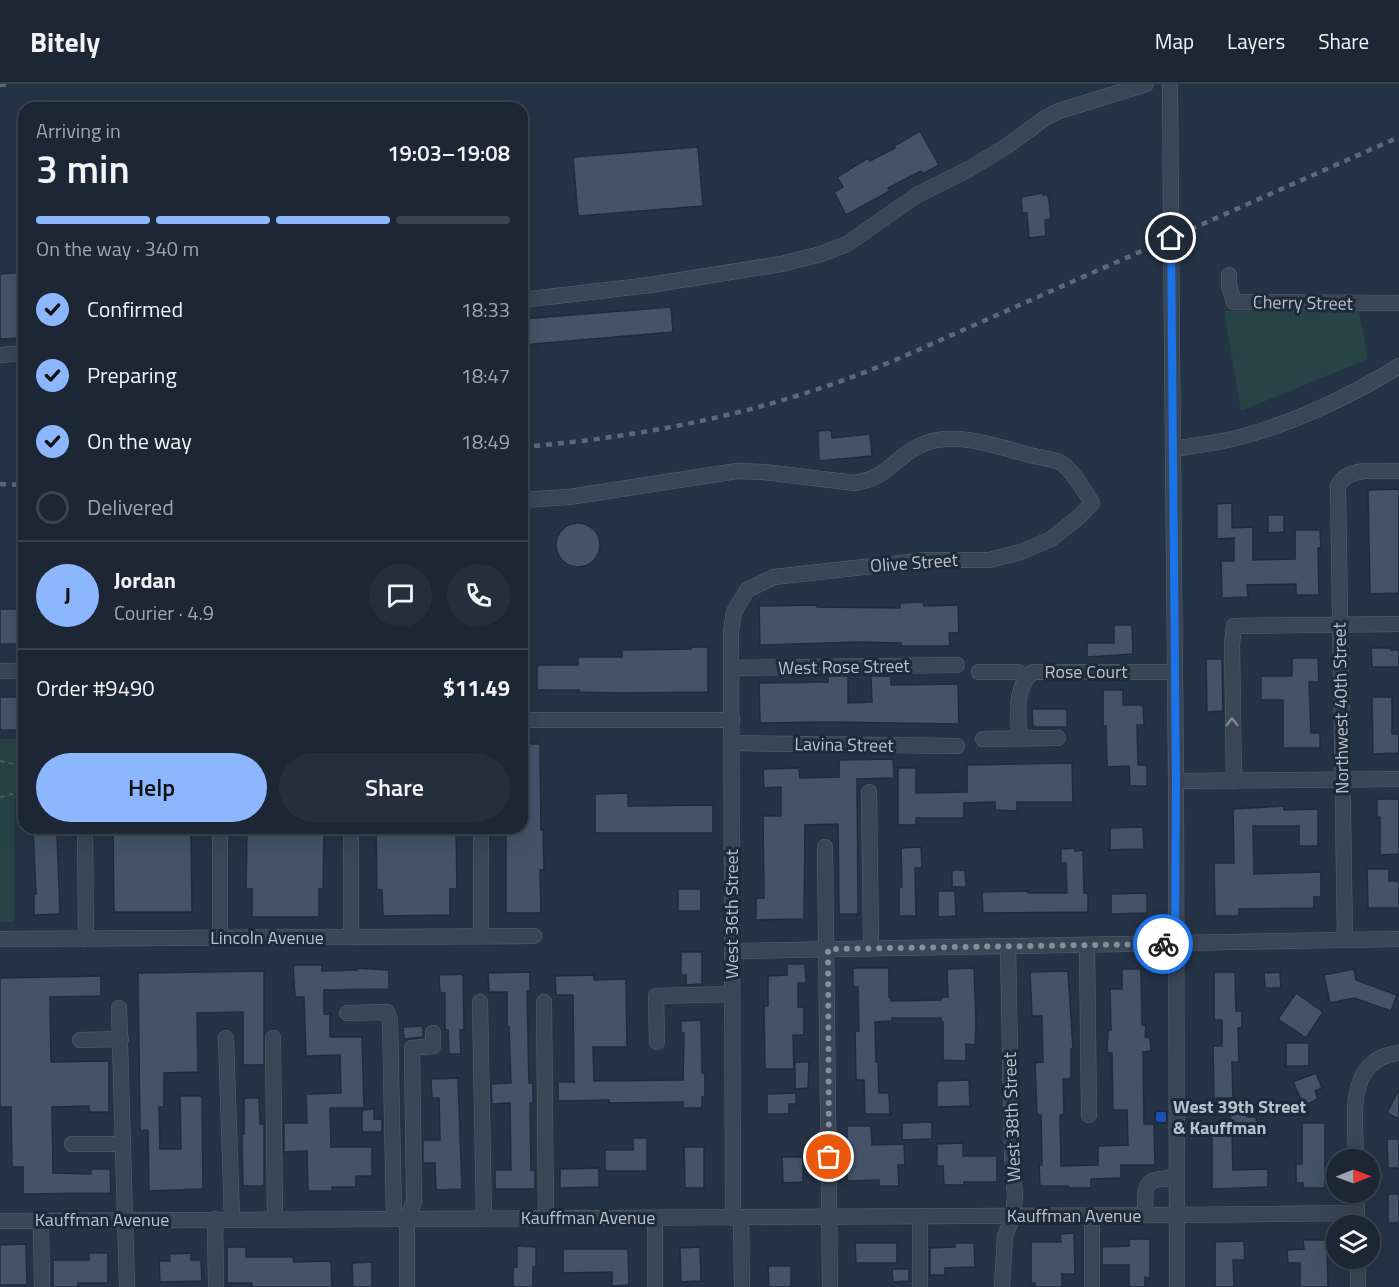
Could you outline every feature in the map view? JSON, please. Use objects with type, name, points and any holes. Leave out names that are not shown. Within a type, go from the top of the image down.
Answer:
[{"type":"street","points":[[528,299],[650,285],[781,264],[821,254],[847,244],[917,195],[969,169],[1007,146],[1045,118],[1059,111],[1146,84]]},
{"type":"street","points":[[1170,84],[1176,782],[1177,1287]]},
{"type":"street","name":"Cherry Street","points":[[1229,275],[1229,286],[1234,302],[1399,303]]},
{"type":"street","points":[[0,355],[18,354]]},
{"type":"street","points":[[1173,449],[1214,443],[1261,430],[1326,405],[1399,366]]},
{"type":"street","name":"Olive Street","points":[[528,500],[569,497],[737,471],[764,472],[838,482],[868,481],[879,476],[916,447],[939,439],[949,439],[978,443],[1061,463],[1092,503],[1051,540],[1021,552],[989,560],[927,560],[774,577],[747,590],[735,612]]},
{"type":"street","name":"Northwest 40th Street","points":[[1345,940],[1338,486],[1343,478],[1355,473],[1399,471]]},
{"type":"street","name":"West 36th Street","points":[[735,612],[731,631],[732,994],[737,1217],[742,1287]]},
{"type":"street","points":[[1234,781],[1232,644],[1234,626],[1399,624]]},
{"type":"street","name":"West Rose Street","points":[[731,668],[957,666]]},
{"type":"street","points":[[0,671],[18,671]]},
{"type":"street","points":[[978,672],[1017,672],[1027,677]]},
{"type":"street","name":"Rose Court","points":[[1019,738],[1019,694],[1021,685],[1033,672],[1175,672]]},
{"type":"street","points":[[528,720],[732,720]]},
{"type":"street","points":[[983,739],[1058,738]]},
{"type":"street","name":"Lavina Street","points":[[732,743],[957,746]]},
{"type":"street","points":[[1176,782],[1399,779]]},
{"type":"street","points":[[869,792],[872,948]]},
{"type":"street","points":[[85,834],[86,939]]},
{"type":"street","points":[[220,834],[220,938]]},
{"type":"street","points":[[351,834],[351,938]]},
{"type":"street","points":[[481,834],[481,936]]},
{"type":"street","points":[[825,847],[828,949],[830,1287]]},
{"type":"street","name":"Lincoln Avenue","points":[[0,939],[534,936]]},
{"type":"street","points":[[732,951],[1399,939]]},
{"type":"street","points":[[1087,945],[1089,1114]]},
{"type":"street","name":"West 38th Street","points":[[1002,1287],[1005,1236],[1013,1216],[1015,1196],[1012,1157],[1008,946]]},
{"type":"street","points":[[657,1042],[656,996],[732,994]]},
{"type":"street","points":[[480,1002],[484,1218]]},
{"type":"street","points":[[544,1002],[546,1217]]},
{"type":"street","points":[[120,1008],[127,1287]]},
{"type":"street","points":[[347,1013],[387,1012],[390,1020],[407,1287]]},
{"type":"street","points":[[401,1218],[414,1202],[412,1048],[433,1046],[434,1033]]},
{"type":"street","points":[[226,1038],[232,1219]]},
{"type":"street","points":[[273,1038],[275,1219]]},
{"type":"street","points":[[80,1040],[121,1039]]},
{"type":"street","points":[[1356,1149],[1356,1092],[1364,1071],[1384,1056],[1399,1053]]},
{"type":"street","points":[[72,1144],[123,1144]]},
{"type":"street","points":[[1145,1215],[1146,1190],[1149,1183],[1155,1179],[1176,1178]]},
{"type":"street","name":"Kauffman Avenue","points":[[0,1221],[1145,1215],[1326,1218]]},
{"type":"street","points":[[920,1216],[920,1287]]},
{"type":"street","points":[[1092,1216],[1092,1287]]},
{"type":"street","points":[[655,1218],[656,1287]]},
{"type":"street","points":[[215,1220],[216,1287]]},
{"type":"street","points":[[41,1221],[42,1287]]},
{"type":"street","points":[[1358,1269],[1358,1287]]},
{"type":"path","points":[[0,761],[18,766]]},
{"type":"path","points":[[0,797],[18,792]]},
{"type":"green space","points":[[1224,311],[1359,311],[1368,359],[1241,411]]},
{"type":"green space","points":[[0,739],[18,739],[18,798],[14,798],[14,922],[0,922]]},
{"type":"building","points":[[920,131],[939,165],[923,174],[921,171],[888,188],[890,191],[846,215],[834,192],[843,187],[837,177],[868,158],[870,161],[895,148],[894,146]]},
{"type":"building","points":[[698,147],[703,206],[578,216],[573,157]]},
{"type":"building","points":[[1043,193],[1049,199],[1051,219],[1045,220],[1046,236],[1029,238],[1027,213],[1022,213],[1021,197]]},
{"type":"building","points":[[18,272],[18,338],[0,339],[0,274]]},
{"type":"building","points":[[671,307],[673,332],[528,344],[528,319]]},
{"type":"building","points":[[831,430],[832,438],[870,434],[872,456],[819,461],[818,431]]},
{"type":"building","points":[[1399,489],[1399,593],[1370,594],[1368,490]]},
{"type":"building","points":[[1232,503],[1232,528],[1253,527],[1253,560],[1295,559],[1295,530],[1320,530],[1319,595],[1296,595],[1296,584],[1247,585],[1248,597],[1222,598],[1221,561],[1234,561],[1234,538],[1217,539],[1217,504]]},
{"type":"building","points":[[1268,515],[1284,515],[1284,532],[1268,533]]},
{"type":"building","points":[[578,523],[587,524],[594,529],[599,536],[599,554],[594,561],[587,566],[578,567],[569,566],[562,561],[557,554],[556,545],[557,536],[562,529],[569,524]]},
{"type":"building","points":[[923,602],[924,606],[958,605],[959,633],[949,633],[950,646],[901,646],[901,643],[859,642],[760,645],[759,606],[817,605],[817,607],[900,608],[900,603]]},
{"type":"building","points":[[0,609],[18,609],[18,644],[0,644]]},
{"type":"building","points":[[1114,625],[1132,625],[1133,654],[1087,657],[1087,643],[1114,643]]},
{"type":"building","points":[[691,647],[708,647],[708,692],[622,693],[537,690],[537,665],[578,665],[578,657],[622,657],[622,650],[691,649]]},
{"type":"building","points":[[1371,648],[1399,650],[1399,667],[1372,667]]},
{"type":"building","points":[[1292,658],[1318,658],[1319,682],[1309,682],[1311,733],[1320,733],[1320,748],[1283,748],[1283,700],[1261,700],[1261,676],[1292,676]]},
{"type":"building","points":[[1206,659],[1222,659],[1223,711],[1207,712]]},
{"type":"building","points":[[828,676],[848,676],[848,703],[872,702],[871,676],[891,676],[891,685],[958,684],[959,724],[760,723],[759,683],[828,682]]},
{"type":"building","points":[[1103,690],[1123,690],[1123,705],[1143,705],[1144,725],[1137,725],[1138,765],[1147,765],[1147,786],[1130,786],[1129,766],[1107,767],[1106,726],[1103,726]]},
{"type":"building","points":[[0,697],[18,697],[18,730],[0,730]]},
{"type":"building","points":[[1372,697],[1392,697],[1392,734],[1399,734],[1399,753],[1373,754]]},
{"type":"building","points":[[1032,709],[1067,709],[1067,727],[1033,727]]},
{"type":"building","points":[[528,744],[540,744],[544,870],[540,870],[541,913],[506,913],[506,834],[528,834]]},
{"type":"building","points":[[893,759],[894,778],[857,779],[858,914],[839,914],[838,824],[805,825],[804,919],[756,920],[756,898],[764,898],[763,816],[781,816],[781,787],[764,788],[763,769],[799,768],[800,778],[839,777],[839,760]]},
{"type":"building","points":[[1072,763],[1073,802],[1017,802],[1017,811],[995,810],[995,802],[964,803],[964,818],[916,818],[916,825],[898,825],[898,768],[916,768],[916,793],[967,792],[967,765]]},
{"type":"building","points":[[628,793],[628,806],[713,805],[713,833],[595,833],[595,794]]},
{"type":"building","points":[[1377,799],[1399,799],[1399,854],[1380,855],[1380,817],[1377,818]]},
{"type":"building","points":[[1284,806],[1284,810],[1318,809],[1318,846],[1299,846],[1299,826],[1253,826],[1254,874],[1321,872],[1321,897],[1314,897],[1314,908],[1239,909],[1239,916],[1215,916],[1214,863],[1234,863],[1233,809]]},
{"type":"building","points":[[1143,827],[1144,849],[1110,850],[1110,828]]},
{"type":"building","points":[[33,834],[57,834],[60,914],[34,915],[34,894],[36,894]]},
{"type":"building","points":[[113,834],[191,834],[192,912],[114,912]]},
{"type":"building","points":[[247,834],[324,834],[323,889],[319,889],[319,917],[252,917],[252,889],[246,889]]},
{"type":"building","points":[[376,834],[456,834],[457,889],[450,889],[450,915],[383,916],[382,890],[377,890]]},
{"type":"building","points":[[921,847],[922,868],[915,868],[916,916],[899,916],[899,887],[902,887],[901,848]]},
{"type":"building","points":[[1075,848],[1075,851],[1083,850],[1084,893],[1088,893],[1088,912],[983,913],[982,892],[1067,893],[1066,863],[1061,863],[1061,849]]},
{"type":"building","points":[[1367,869],[1389,869],[1389,881],[1399,881],[1399,908],[1368,908]]},
{"type":"building","points":[[952,870],[965,870],[966,887],[952,887]]},
{"type":"building","points":[[678,889],[701,889],[701,911],[678,911]]},
{"type":"building","points":[[938,891],[955,891],[956,916],[938,917]]},
{"type":"building","points":[[1147,893],[1147,913],[1111,914],[1111,894]]},
{"type":"building","points":[[681,952],[702,952],[702,984],[686,985],[686,975],[681,975]]},
{"type":"building","points":[[787,964],[805,964],[806,983],[798,983],[798,1007],[804,1007],[804,1035],[793,1035],[794,1069],[765,1069],[764,1006],[768,1006],[768,976],[787,975]]},
{"type":"building","points":[[293,965],[322,965],[322,971],[357,970],[356,968],[389,970],[389,989],[324,990],[324,1014],[330,1014],[330,1037],[362,1037],[364,1108],[330,1108],[331,1147],[372,1147],[372,1176],[356,1176],[356,1187],[332,1187],[332,1191],[308,1191],[307,1151],[284,1152],[284,1123],[307,1123],[306,1094],[341,1093],[340,1055],[306,1056],[304,997],[295,997]]},
{"type":"building","points":[[853,968],[889,968],[891,1001],[941,1000],[941,997],[948,997],[947,969],[974,968],[975,1045],[966,1044],[966,1061],[943,1060],[943,1022],[941,1018],[892,1018],[892,1021],[875,1022],[879,1093],[889,1093],[890,1114],[865,1114],[864,1080],[856,1080],[855,1031],[859,1031],[858,987],[853,987]]},
{"type":"building","points":[[1122,969],[1141,969],[1142,1025],[1146,1025],[1145,1037],[1150,1038],[1151,1051],[1143,1052],[1144,1124],[1154,1124],[1155,1165],[1121,1165],[1121,1178],[1091,1179],[1091,1188],[1040,1186],[1041,1115],[1037,1115],[1035,1063],[1043,1062],[1042,1016],[1032,1016],[1030,972],[1068,971],[1073,1049],[1071,1049],[1071,1079],[1063,1079],[1064,1114],[1060,1115],[1061,1166],[1098,1165],[1098,1146],[1128,1145],[1127,1110],[1113,1110],[1112,1053],[1107,1053],[1108,1030],[1111,1030],[1110,989],[1122,989]]},
{"type":"building","points":[[1354,969],[1356,980],[1397,995],[1391,1011],[1354,998],[1330,1003],[1324,975]]},
{"type":"building","points":[[264,971],[264,1065],[243,1065],[243,1012],[197,1013],[198,1072],[164,1073],[164,1107],[159,1107],[160,1149],[181,1149],[180,1096],[202,1096],[203,1189],[149,1191],[148,1130],[140,1131],[138,973]]},
{"type":"building","points":[[530,972],[530,991],[527,991],[529,1083],[533,1083],[533,1103],[530,1103],[531,1170],[535,1170],[535,1189],[495,1189],[495,1170],[511,1170],[510,1103],[492,1104],[491,1084],[511,1083],[507,992],[489,992],[488,973]]},
{"type":"building","points":[[1214,972],[1235,972],[1236,1011],[1242,1011],[1242,1028],[1238,1028],[1239,1062],[1232,1062],[1233,1098],[1214,1098],[1213,1046],[1222,1046],[1222,1020],[1214,1020]]},
{"type":"building","points":[[1280,972],[1281,988],[1265,988],[1264,973]]},
{"type":"building","points":[[463,974],[464,1030],[460,1030],[461,1054],[449,1054],[448,1030],[445,1030],[445,993],[440,993],[439,975]]},
{"type":"building","points":[[594,975],[594,980],[626,979],[627,1047],[593,1047],[594,1081],[683,1080],[684,1033],[681,1033],[681,1021],[701,1020],[702,1073],[705,1073],[705,1097],[702,1097],[702,1108],[683,1108],[683,1102],[558,1101],[558,1082],[574,1082],[573,995],[556,995],[555,976]]},
{"type":"building","points":[[101,976],[101,996],[50,997],[51,1062],[109,1061],[109,1112],[89,1112],[89,1106],[52,1107],[53,1173],[91,1174],[91,1169],[110,1169],[111,1193],[23,1194],[23,1167],[12,1167],[11,1107],[0,1107],[0,978]]},
{"type":"building","points":[[1296,993],[1323,1012],[1306,1038],[1278,1019]]},
{"type":"building","points":[[423,1026],[423,1037],[404,1039],[403,1027]]},
{"type":"building","points":[[1286,1043],[1309,1043],[1309,1066],[1286,1066]]},
{"type":"building","points":[[795,1062],[809,1062],[808,1088],[795,1089]]},
{"type":"building","points":[[1316,1073],[1322,1088],[1315,1091],[1318,1099],[1304,1106],[1293,1082]]},
{"type":"building","points":[[458,1078],[462,1189],[436,1190],[435,1163],[423,1163],[423,1140],[440,1140],[439,1098],[432,1098],[431,1079]]},
{"type":"building","points":[[969,1080],[970,1106],[937,1107],[937,1081]]},
{"type":"building","points":[[1399,1089],[1399,1119],[1387,1113]]},
{"type":"building","points":[[796,1093],[796,1104],[789,1104],[789,1114],[767,1114],[767,1094]]},
{"type":"building","points":[[244,1098],[259,1098],[260,1124],[264,1124],[264,1186],[243,1186]]},
{"type":"building","points":[[1229,1098],[1246,1098],[1247,1117],[1256,1117],[1257,1127],[1247,1132],[1232,1132],[1233,1170],[1268,1169],[1268,1187],[1212,1189],[1212,1125],[1231,1124]]},
{"type":"building","points":[[374,1109],[374,1119],[382,1119],[382,1132],[362,1132],[362,1110]]},
{"type":"building","points":[[932,1122],[932,1139],[902,1140],[902,1123]]},
{"type":"building","points":[[1302,1123],[1325,1123],[1325,1188],[1303,1188],[1303,1183],[1296,1183],[1296,1164],[1302,1164]]},
{"type":"building","points":[[847,1126],[871,1126],[872,1145],[904,1144],[905,1165],[898,1165],[899,1186],[879,1186],[879,1180],[847,1181]]},
{"type":"building","points":[[633,1138],[647,1138],[647,1171],[605,1171],[605,1150],[633,1150]]},
{"type":"building","points":[[1387,1139],[1399,1139],[1399,1168],[1388,1168]]},
{"type":"building","points":[[963,1143],[963,1156],[997,1156],[997,1182],[964,1182],[964,1185],[944,1185],[943,1166],[937,1166],[937,1144]]},
{"type":"building","points":[[684,1147],[704,1147],[704,1188],[685,1188]]},
{"type":"building","points":[[782,1157],[803,1157],[803,1182],[783,1183]]},
{"type":"building","points":[[599,1168],[599,1187],[560,1188],[560,1169]]},
{"type":"building","points":[[1388,1194],[1399,1194],[1399,1223],[1388,1223]]},
{"type":"building","points":[[1074,1233],[1075,1274],[1062,1274],[1062,1287],[1035,1287],[1035,1283],[1031,1283],[1031,1242],[1061,1242],[1060,1234]]},
{"type":"building","points":[[1129,1239],[1150,1239],[1150,1278],[1145,1277],[1145,1287],[1129,1287],[1129,1265],[1102,1265],[1102,1247],[1129,1246]]},
{"type":"building","points":[[1303,1240],[1326,1240],[1328,1287],[1300,1287],[1300,1263],[1288,1263],[1287,1250],[1304,1249]]},
{"type":"building","points":[[1244,1241],[1245,1260],[1233,1260],[1234,1287],[1215,1287],[1215,1242]]},
{"type":"building","points":[[855,1243],[897,1243],[897,1263],[856,1263]]},
{"type":"building","points":[[955,1243],[974,1243],[975,1267],[945,1268],[945,1275],[930,1275],[930,1248],[955,1247]]},
{"type":"building","points":[[26,1244],[27,1285],[0,1285],[0,1245]]},
{"type":"building","points":[[517,1246],[536,1247],[533,1287],[513,1287],[513,1267],[517,1267]]},
{"type":"building","points":[[227,1247],[246,1247],[246,1257],[293,1257],[294,1262],[331,1261],[332,1287],[252,1287],[252,1283],[227,1283]]},
{"type":"building","points":[[700,1247],[701,1281],[681,1282],[680,1248]]},
{"type":"building","points":[[563,1249],[628,1249],[629,1285],[612,1286],[612,1272],[563,1273]]},
{"type":"building","points":[[89,1253],[108,1253],[108,1283],[78,1283],[78,1287],[53,1287],[53,1260],[89,1260]]},
{"type":"building","points":[[191,1253],[191,1260],[201,1260],[202,1281],[160,1282],[159,1261],[170,1261],[169,1254]]},
{"type":"building","points":[[372,1262],[372,1287],[353,1287],[352,1263]]},
{"type":"building","points":[[768,1266],[791,1266],[791,1287],[769,1287]]},
{"type":"building","points":[[892,1269],[909,1269],[909,1281],[893,1282]]},
{"type":"railway","points":[[0,85],[9,84]]},
{"type":"railway","points":[[528,446],[620,436],[715,418],[762,406],[854,376],[900,358],[1399,137]]},
{"type":"railway","points":[[0,484],[18,485]]},
{"type":"way so far","points":[[829,1157],[828,949],[1163,944]]},
{"type":"place","name":"West 39th Street & Kauffman","points":[[1161,1117]]},
{"type":"route","points":[[1163,944],[1175,943],[1176,782],[1171,238]]}]
